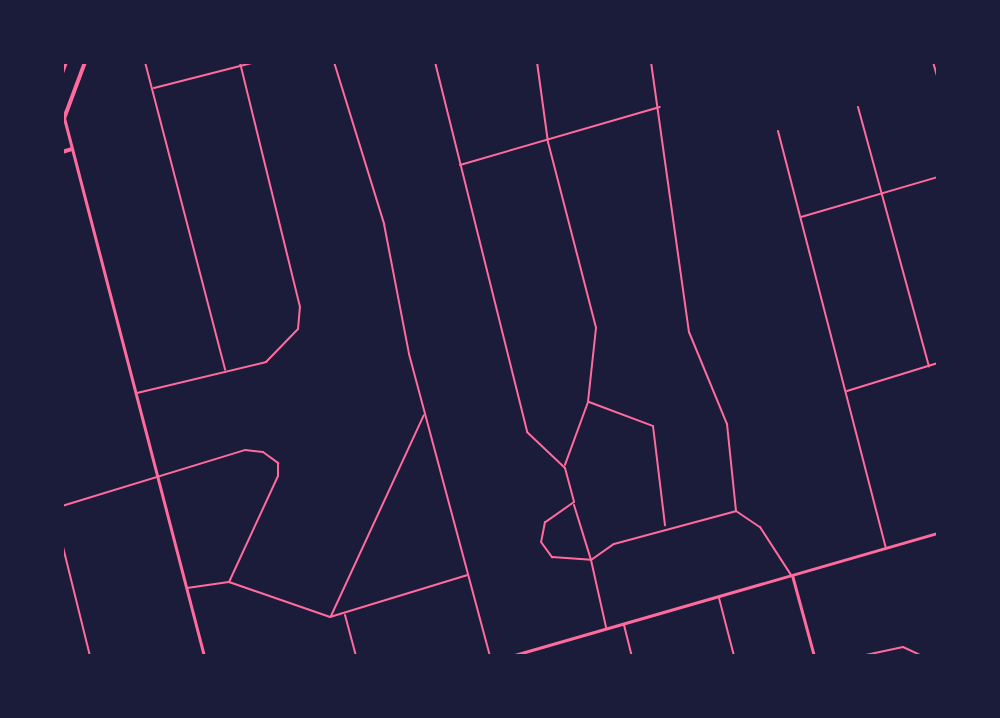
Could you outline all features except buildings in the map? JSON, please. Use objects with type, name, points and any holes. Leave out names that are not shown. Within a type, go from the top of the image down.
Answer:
[{"type":"highway","points":[[62,73],[66,62]]},
{"type":"highway","points":[[63,121],[85,62]]},
{"type":"highway","points":[[62,152],[72,149]]},
{"type":"main road","points":[[62,110],[204,656]]},
{"type":"main road","points":[[511,656],[529,654],[938,533]]},
{"type":"main road","points":[[792,575],[814,656]]},
{"type":"street","points":[[145,62],[226,372]]},
{"type":"street","points":[[152,89],[256,62]]},
{"type":"street","points":[[334,62],[384,224],[425,414],[490,656]]},
{"type":"street","points":[[435,62],[527,432],[565,468],[607,629]]},
{"type":"street","points":[[537,62],[548,142],[596,328],[588,402],[565,468]]},
{"type":"street","points":[[652,62],[661,107],[689,332],[727,424],[736,511]]},
{"type":"street","points":[[933,62],[938,80]]},
{"type":"street","points":[[137,393],[273,358],[294,339],[300,307],[240,64]]},
{"type":"street","points":[[460,165],[661,107]]},
{"type":"street","points":[[858,107],[929,366]]},
{"type":"street","points":[[778,131],[887,548]]},
{"type":"street","points":[[800,218],[938,177]]},
{"type":"street","points":[[846,391],[938,363]]},
{"type":"street","points":[[588,402],[653,426],[665,527]]},
{"type":"street","points":[[330,617],[425,414]]},
{"type":"street","points":[[62,506],[251,448],[271,456],[278,476],[229,582]]},
{"type":"street","points":[[574,504],[545,522],[541,542],[552,557],[591,560],[665,527],[736,511],[760,527],[792,575]]},
{"type":"street","points":[[62,543],[90,656]]},
{"type":"street","points":[[187,588],[229,582],[330,617],[468,575]]},
{"type":"street","points":[[718,597],[734,656]]},
{"type":"street","points":[[344,614],[356,656]]},
{"type":"street","points":[[624,624],[632,656]]},
{"type":"street","points":[[861,656],[903,647],[922,656]]}]
